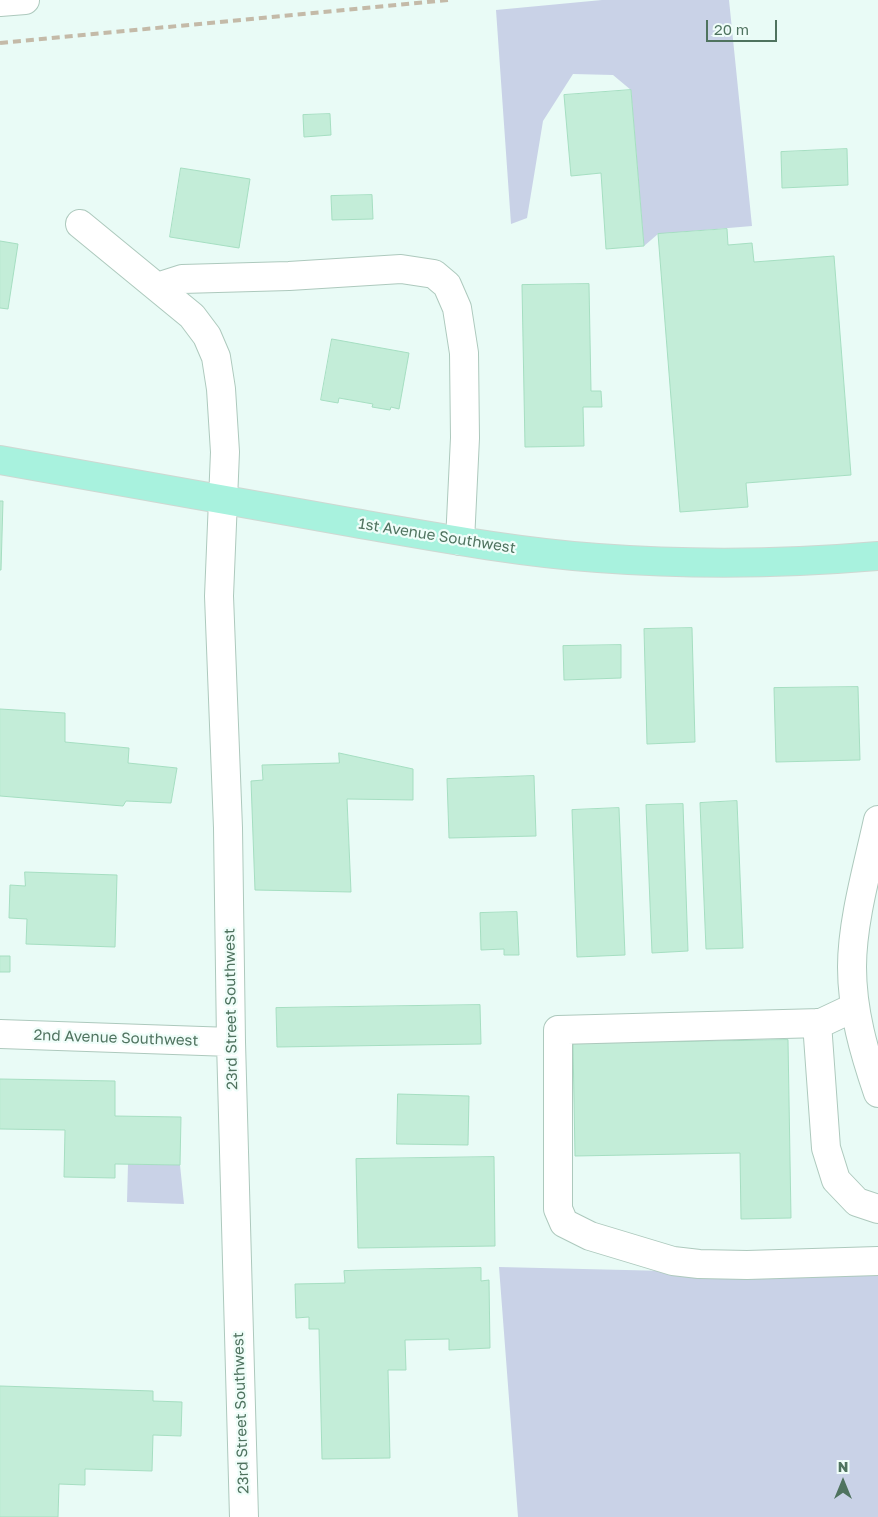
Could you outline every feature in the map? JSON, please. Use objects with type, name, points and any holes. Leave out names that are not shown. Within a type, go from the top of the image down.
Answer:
[{"type":"main road","name":"1st Avenue Southwest","points":[[0,460],[460,541],[596,558],[678,562],[766,562],[834,560],[878,556]]},
{"type":"street","points":[[0,2],[25,0]]},
{"type":"street","name":"23rd Street Southwest","points":[[80,224],[192,316],[208,336],[216,356],[221,390],[224,434],[224,500],[219,596],[228,828],[231,1042],[244,1517]]},
{"type":"street","points":[[157,288],[182,279],[289,276],[401,269],[434,274],[447,285],[457,308],[464,353],[465,438],[460,541]]},
{"type":"street","points":[[878,820],[868,917],[854,933],[852,967],[856,1018],[874,1065],[878,1093]]},
{"type":"street","points":[[855,1007],[821,1023],[558,1030],[558,1209],[564,1223],[590,1236],[674,1261],[699,1264],[747,1265],[878,1261]]},
{"type":"street","points":[[817,1023],[826,1148],[836,1180],[857,1202],[878,1208]]},
{"type":"street","name":"2nd Avenue Southwest","points":[[0,1034],[231,1042]]},
{"type":"shaded area","points":[[602,0],[729,0],[752,226],[658,234],[644,246],[631,90],[613,75],[573,74],[543,121],[527,218],[511,224],[496,10]]},
{"type":"shaded area","points":[[128,1164],[180,1165],[184,1204],[127,1202]]},
{"type":"shaded area","points":[[499,1267],[878,1276],[878,1517],[518,1517]]},
{"type":"building","points":[[631,90],[644,246],[606,249],[601,173],[571,176],[564,95]]},
{"type":"building","points":[[330,114],[331,135],[304,137],[303,115]]},
{"type":"building","points":[[847,149],[848,185],[782,188],[781,152]]},
{"type":"building","points":[[181,168],[250,179],[239,248],[170,237]]},
{"type":"building","points":[[372,195],[373,219],[332,220],[331,196]]},
{"type":"building","points":[[727,229],[728,245],[752,243],[754,262],[834,256],[851,475],[746,483],[748,507],[680,512],[658,234]]},
{"type":"building","points":[[0,241],[18,244],[8,309],[0,308]]},
{"type":"building","points":[[589,284],[591,391],[601,391],[602,407],[583,407],[584,446],[525,447],[522,285]]},
{"type":"building","points":[[332,339],[409,353],[399,409],[391,407],[390,410],[372,407],[373,404],[339,398],[338,403],[321,400]]},
{"type":"building","points":[[0,501],[3,501],[1,570],[0,570]]},
{"type":"building","points":[[692,628],[695,742],[647,744],[644,629]]},
{"type":"building","points":[[621,645],[621,678],[564,680],[563,646]]},
{"type":"building","points":[[858,687],[860,760],[776,762],[774,688]]},
{"type":"building","points":[[0,709],[65,713],[65,742],[129,748],[128,763],[177,768],[171,803],[126,801],[123,806],[0,796]]},
{"type":"building","points":[[339,753],[413,769],[413,800],[347,799],[351,892],[255,890],[251,781],[263,780],[262,765],[339,763]]},
{"type":"building","points":[[534,776],[536,836],[449,838],[447,779]]},
{"type":"building","points":[[737,801],[743,948],[706,949],[700,803]]},
{"type":"building","points":[[683,804],[688,951],[652,953],[646,805]]},
{"type":"building","points":[[619,808],[625,955],[577,957],[572,810]]},
{"type":"building","points":[[25,872],[117,875],[115,947],[26,944],[27,919],[9,918],[10,885],[25,886]]},
{"type":"building","points":[[517,912],[519,955],[504,955],[504,949],[481,950],[480,913]]},
{"type":"building","points":[[0,956],[10,956],[10,972],[0,972]]},
{"type":"building","points":[[480,1005],[481,1044],[277,1047],[276,1008]]},
{"type":"building","points":[[788,1040],[791,1218],[741,1219],[740,1153],[575,1156],[573,1044]]},
{"type":"building","points":[[0,1079],[115,1081],[115,1116],[181,1117],[180,1165],[115,1164],[115,1178],[64,1177],[65,1130],[0,1129]]},
{"type":"building","points":[[398,1094],[469,1096],[468,1145],[397,1144]]},
{"type":"building","points":[[494,1157],[495,1246],[358,1248],[356,1159]]},
{"type":"building","points":[[481,1268],[481,1281],[489,1280],[490,1348],[449,1350],[449,1339],[405,1340],[406,1370],[388,1370],[390,1458],[322,1459],[319,1329],[309,1329],[309,1317],[296,1318],[295,1284],[345,1283],[344,1271]]},
{"type":"building","points":[[0,1386],[153,1391],[153,1401],[182,1402],[181,1436],[153,1435],[152,1471],[85,1469],[85,1485],[59,1484],[58,1517],[0,1517]]},
{"type":"railway","points":[[0,43],[449,0]]}]
